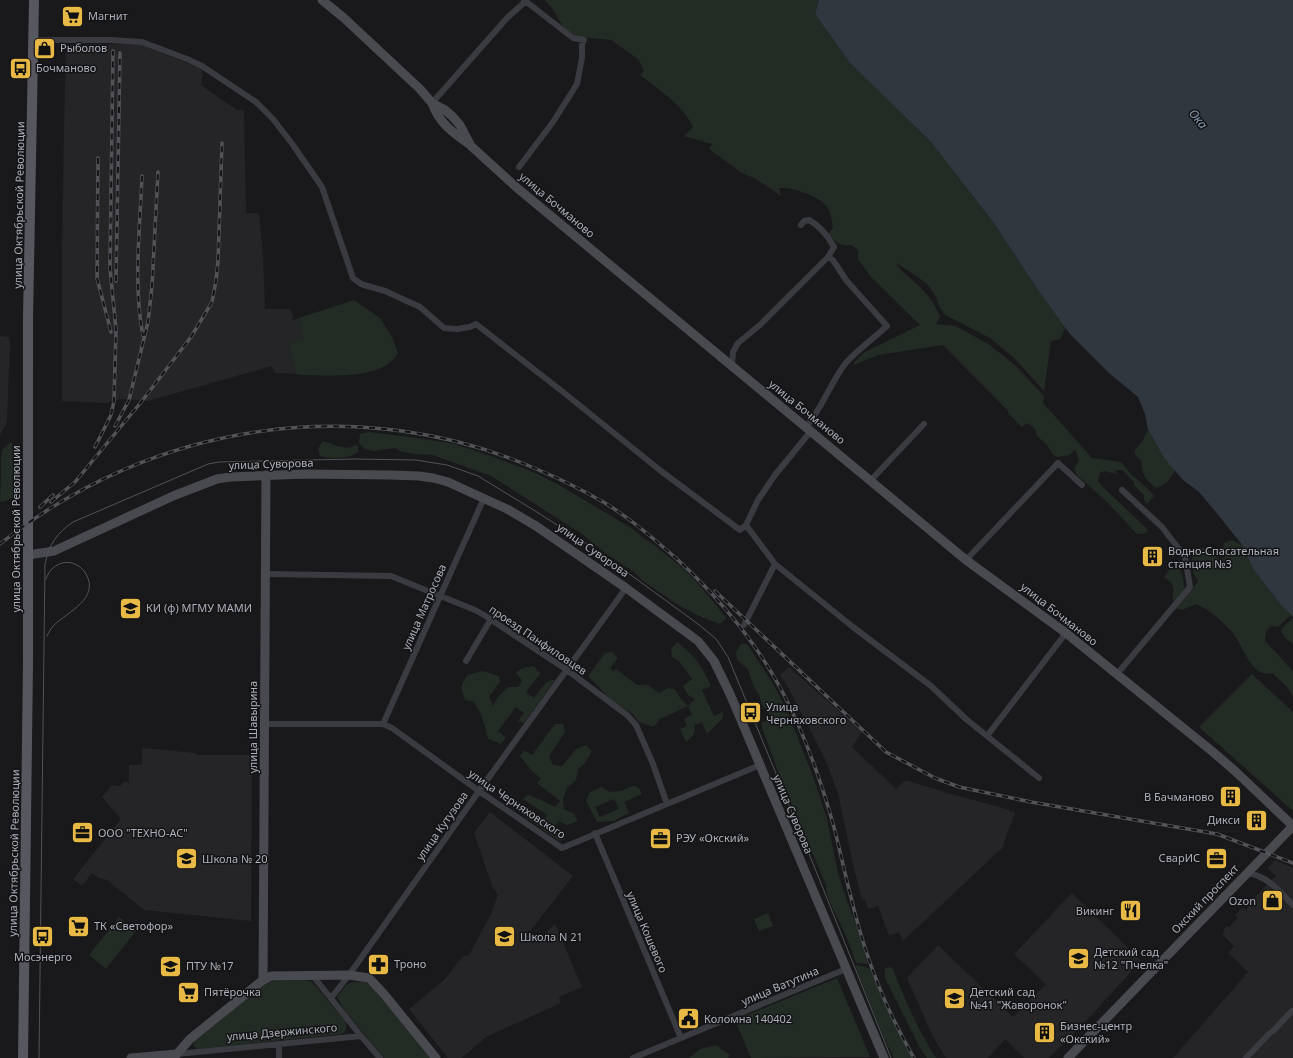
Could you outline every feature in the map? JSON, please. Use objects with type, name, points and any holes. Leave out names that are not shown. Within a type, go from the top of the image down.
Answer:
[{"type":"main road","name":"улица Октябрьской Революции","points":[[23,1058],[28,663],[28,318],[34,0]]},
{"type":"street","points":[[322,0],[350,23],[420,89],[432,103],[507,18],[525,0],[572,38],[584,40],[577,84],[553,122],[518,167]]},
{"type":"street","points":[[33,40],[110,40],[142,42],[202,66],[236,88],[256,102],[273,119],[322,187],[353,278],[361,284],[385,291],[420,307],[444,328],[457,329],[470,327],[476,324],[668,476],[740,530],[746,525],[758,500],[808,429],[846,363],[887,326],[846,280],[833,260],[828,257]]},
{"type":"street","name":"улица Бочманово","points":[[432,103],[440,120],[586,246],[966,560],[1066,633],[1117,674],[1235,771],[1293,826]]},
{"type":"street","points":[[732,366],[733,352],[738,343],[760,325],[828,257],[834,247],[828,237],[815,223],[809,220],[804,221],[800,225]]},
{"type":"street","points":[[871,480],[924,424]]},
{"type":"street","points":[[966,560],[1058,463],[1082,485]]},
{"type":"street","name":"улица Суворова","points":[[28,555],[54,551],[173,496],[205,483],[230,477],[365,474],[419,476],[448,482],[507,509],[536,526],[626,588],[698,641],[714,661],[760,765],[884,1058]]},
{"type":"street","name":"улица Шавырина","points":[[263,980],[266,475]]},
{"type":"street","points":[[1117,674],[1190,587],[1185,557],[1162,527],[1122,490]]},
{"type":"street","name":"улица Матросова","points":[[383,724],[484,498]]},
{"type":"street","points":[[746,525],[775,564],[852,628],[931,686],[966,719],[1039,778]]},
{"type":"street","points":[[744,625],[775,564]]},
{"type":"street","name":"проезд Панфиловцев","points":[[266,574],[391,576],[475,610],[491,619],[567,670],[627,716],[636,725],[667,804]]},
{"type":"street","name":"улица Кутузова","points":[[331,998],[626,588]]},
{"type":"street","points":[[466,662],[491,619]]},
{"type":"street","points":[[987,736],[1066,633]]},
{"type":"street","points":[[264,724],[383,724]]},
{"type":"street","name":"улица Черняховского","points":[[383,724],[392,728],[479,791],[562,848],[760,765]]},
{"type":"street","name":"Окский проспект","points":[[1068,1058],[1293,826]]},
{"type":"street","name":"улица Кошевого","points":[[595,833],[681,1038]]},
{"type":"street","points":[[1248,872],[1259,875],[1270,882],[1293,905]]},
{"type":"street","name":"улица Ватутина","points":[[633,1058],[846,969]]},
{"type":"street","name":"улица Дзержинского","points":[[177,1054],[190,1039],[270,976],[349,975],[369,978],[384,994],[436,1058]]},
{"type":"street","points":[[313,976],[380,1058]]},
{"type":"street","points":[[1246,1058],[1292,1011]]},
{"type":"street","name":"улица Дзержинского","points":[[131,1058],[361,1036]]},
{"type":"street","points":[[279,1044],[279,1058]]},
{"type":"shaded area","points":[[545,0],[819,0],[815,14],[850,63],[931,142],[993,222],[1038,290],[1066,327],[1060,339],[1051,341],[1044,391],[1014,358],[990,338],[945,315],[929,286],[896,263],[903,272],[924,291],[933,303],[940,317],[936,324],[956,326],[990,345],[1016,366],[1044,396],[1043,403],[1092,458],[1121,462],[1130,473],[1147,488],[1154,496],[1147,504],[1144,500],[1144,495],[1122,470],[1115,470],[1117,474],[1104,471],[1100,473],[1098,481],[1146,528],[1148,532],[1137,534],[1106,501],[1078,476],[1074,469],[1079,460],[1075,449],[1070,455],[1058,457],[1053,455],[1047,445],[1037,436],[1035,429],[1027,423],[1022,427],[943,345],[878,355],[854,365],[854,362],[865,352],[920,325],[871,277],[858,259],[858,250],[851,245],[838,243],[828,234],[833,228],[827,207],[812,196],[791,189],[779,188],[781,196],[756,179],[742,173],[709,149],[712,144],[684,136],[693,127],[689,119],[670,98],[640,75],[644,71],[638,59],[611,40],[579,37],[566,31],[552,8]]},
{"type":"shaded area","points":[[140,44],[199,68],[203,71],[201,85],[237,110],[244,110],[246,213],[259,214],[263,256],[265,309],[290,309],[293,316],[292,321],[299,318],[303,339],[289,343],[296,374],[275,373],[272,366],[148,401],[120,399],[107,403],[62,401],[62,256],[66,45]]},
{"type":"shaded area","points":[[354,300],[380,318],[392,337],[398,353],[391,362],[368,372],[354,374],[296,374],[289,343],[303,339],[299,318]]},
{"type":"shaded area","points":[[0,336],[9,337],[10,342],[7,422],[0,435]]},
{"type":"shaded area","points":[[1148,429],[1164,458],[1175,470],[1165,484],[1156,488],[1145,476],[1142,469],[1141,460],[1136,456],[1134,451],[1143,440]]},
{"type":"shaded area","points":[[368,432],[454,444],[533,472],[559,485],[633,529],[657,547],[684,569],[703,589],[726,619],[720,624],[697,615],[675,603],[642,580],[634,572],[605,553],[582,534],[491,476],[433,455],[403,452],[395,448],[373,451],[365,449],[359,443],[360,434]]},
{"type":"shaded area","points":[[323,441],[347,448],[355,445],[358,446],[358,452],[350,456],[340,458],[320,456],[318,449]]},
{"type":"shaded area","points":[[11,442],[16,456],[17,491],[12,498],[0,502],[2,450]]},
{"type":"shaded area","points":[[1232,540],[1243,546],[1253,569],[1281,605],[1291,615],[1278,627],[1271,626],[1266,632],[1265,641],[1293,671],[1293,697],[1288,688],[1272,673],[1258,671],[1253,666],[1236,637],[1215,616],[1196,604],[1182,610],[1176,608],[1174,603],[1172,584],[1164,577],[1170,569],[1176,566],[1183,576],[1184,589],[1192,590],[1198,581],[1193,572],[1192,565],[1192,558],[1195,548],[1203,548],[1208,550],[1219,559],[1225,558],[1223,550],[1224,543]]},
{"type":"shaded area","points":[[1293,618],[1293,644],[1285,638],[1281,631],[1283,627]]},
{"type":"shaded area","points":[[677,642],[693,656],[711,686],[702,690],[714,716],[723,712],[723,718],[707,734],[702,722],[694,725],[695,731],[692,737],[686,742],[680,729],[687,726],[684,719],[692,715],[688,706],[695,699],[688,695],[683,686],[692,679],[679,661],[672,657],[671,649]]},
{"type":"shaded area","points":[[741,644],[747,644],[772,682],[787,710],[814,779],[827,819],[838,873],[868,964],[856,963],[846,936],[829,899],[826,885],[779,774],[762,728],[762,722],[772,720],[767,709],[763,707],[759,695],[753,685],[748,669],[737,660],[736,652]]},
{"type":"shaded area","points":[[612,652],[618,658],[610,668],[613,671],[616,669],[637,685],[648,685],[659,693],[668,688],[675,689],[680,698],[688,706],[660,719],[654,727],[639,722],[633,714],[611,700],[588,676],[605,653]]},
{"type":"shaded area","points":[[534,666],[540,674],[526,692],[534,698],[546,682],[555,680],[524,723],[518,721],[524,713],[516,707],[498,731],[506,738],[501,744],[488,739],[483,720],[477,706],[474,702],[465,700],[461,687],[467,675],[483,671],[499,676],[500,682],[489,697],[493,706],[498,697],[508,687],[518,687],[522,681],[516,672],[523,668]]},
{"type":"shaded area","points":[[789,667],[862,732],[852,747],[896,789],[906,780],[1006,809],[1015,813],[1002,848],[903,941],[899,932],[889,936],[878,906],[868,909],[865,899],[862,900],[838,793],[826,761],[789,689],[780,675]]},
{"type":"shaded area","points":[[1252,674],[1293,712],[1293,811],[1199,727]]},
{"type":"shaded area","points":[[555,724],[563,724],[565,732],[549,756],[553,765],[562,766],[576,749],[586,745],[592,751],[585,763],[578,769],[576,780],[567,788],[563,799],[564,809],[574,814],[578,821],[567,825],[559,821],[552,830],[566,839],[559,841],[515,809],[517,807],[542,823],[547,815],[523,799],[528,795],[555,807],[560,801],[537,783],[541,779],[531,770],[520,756],[524,750],[532,755]]},
{"type":"shaded area","name":"Школа № 20","points":[[142,748],[195,753],[198,755],[252,755],[251,921],[144,910],[107,880],[99,878],[92,873],[82,886],[73,879],[121,819],[102,797],[112,785],[120,786],[125,781],[129,783],[129,765],[142,765]]},
{"type":"shaded area","points":[[633,786],[639,788],[642,794],[624,802],[629,813],[614,821],[597,822],[586,801],[590,792],[601,787],[610,792],[620,791]],"holes":[[[614,799],[619,809],[600,817],[595,807]]]},
{"type":"shaded area","name":"Школа N 21","points":[[490,812],[573,876],[528,934],[537,940],[555,924],[582,987],[559,997],[561,1003],[486,1037],[462,1058],[448,1058],[409,1009],[444,980],[463,956],[469,955],[491,914],[498,895],[492,886],[474,833]]},
{"type":"shaded area","points":[[1275,860],[1293,868],[1293,1058],[1173,1058],[1248,972],[1228,953],[1234,946],[1222,934],[1225,931],[1223,930],[1227,926],[1229,927],[1238,918],[1235,915],[1243,907],[1246,910],[1249,906],[1248,904],[1276,876],[1268,868]]},
{"type":"shaded area","points":[[1072,893],[1141,961],[1086,1021],[1049,1058],[1024,1058],[1005,1039],[988,1058],[946,1058],[933,1037],[907,978],[938,945],[1013,1017],[1046,984],[1014,954]]},
{"type":"shaded area","points":[[768,913],[773,926],[759,931],[754,919]]},
{"type":"shaded area","points":[[119,917],[136,931],[106,969],[89,955]]},
{"type":"shaded area","points":[[858,965],[870,969],[889,1012],[913,1058],[894,1058],[883,1036],[855,966]]},
{"type":"shaded area","points":[[889,967],[893,969],[912,1015],[936,1058],[927,1058],[920,1048],[885,978],[885,969]]},
{"type":"shaded area","points":[[837,978],[870,1057],[751,1058],[735,1020]]},
{"type":"shaded area","points":[[310,981],[315,985],[345,1021],[345,1032],[341,1034],[197,1049],[193,1045],[195,1040],[266,982]]},
{"type":"shaded area","points":[[363,982],[372,985],[432,1058],[384,1058],[343,1008],[337,997],[347,984]]},
{"type":"shaded area","points":[[716,1045],[730,1055],[728,1058],[689,1058],[700,1049]]},
{"type":"water","name":"Ока","points":[[819,0],[1293,0],[1293,617],[1281,605],[1253,569],[1243,546],[1215,511],[1199,492],[1183,480],[1164,458],[1148,429],[1145,414],[1138,397],[1109,373],[1070,334],[1038,290],[993,222],[931,142],[850,63],[815,14]]},
{"type":"tram line","points":[[39,1058],[45,564],[51,545],[62,530],[73,522],[208,464],[219,462],[355,459],[416,460],[447,465],[478,476],[598,551],[698,624],[716,639],[728,657],[891,1058]]},
{"type":"tram line","points":[[46,579],[49,573],[58,564],[70,563],[81,568],[86,574],[89,583],[89,590],[86,597],[80,604],[54,625],[47,636]]},
{"type":"railway","points":[[95,447],[111,415],[114,401],[116,330],[110,268],[113,51]]},
{"type":"railway","points":[[116,281],[120,53]]},
{"type":"railway","points":[[51,502],[75,482],[142,401],[191,337],[212,302],[218,261],[222,143]]},
{"type":"railway","points":[[98,158],[97,278],[111,332]]},
{"type":"railway","points":[[115,426],[129,400],[148,322],[152,286],[158,172]]},
{"type":"railway","points":[[142,176],[138,297],[143,336]]},
{"type":"railway","points":[[0,544],[60,503],[124,470],[191,446],[260,431],[331,426],[402,431],[472,446],[541,471],[615,509],[677,559],[707,589],[748,638],[772,673],[782,691],[798,725],[819,777],[835,831],[861,936],[876,979],[887,1006],[914,1058]]},
{"type":"railway","points":[[40,507],[53,495]]},
{"type":"railway","points":[[715,591],[886,752],[935,778],[959,787],[1031,802],[1217,834],[1293,863]]},
{"type":"place","name":"Магнит","points":[[73,16]]},
{"type":"place","name":"Рыболов","points":[[45,48]]},
{"type":"place","name":"Бочманово","points":[[21,68]]},
{"type":"place","name":"Водно-Спасательная станция №3","points":[[1152,557]]},
{"type":"place","name":"КИ (ф) МГМУ МАМИ","points":[[130,608]]},
{"type":"place","name":"Улица Черняховского","points":[[751,713]]},
{"type":"place","name":"В Бачманово","points":[[1230,797]]},
{"type":"place","name":"Дикси","points":[[1256,820]]},
{"type":"place","name":"ООО \"ТЕХНО-АС\"","points":[[82,833]]},
{"type":"place","name":"РЭУ «Окский»","points":[[661,838]]},
{"type":"place","name":"СварИС","points":[[1216,858]]},
{"type":"place","name":"Школа № 20","points":[[187,859]]},
{"type":"place","name":"Ozon","points":[[1272,901]]},
{"type":"place","name":"Викинг","points":[[1130,911]]},
{"type":"place","name":"ТК «Светофор»","points":[[79,926]]},
{"type":"place","name":"Мосэнерго","points":[[43,937]]},
{"type":"place","name":"Школа N 21","points":[[505,937]]},
{"type":"place","name":"Детский сад №12 \"Пчелка\"","points":[[1078,958]]},
{"type":"place","name":"Троно","points":[[379,964]]},
{"type":"place","name":"ПТУ №17","points":[[170,966]]},
{"type":"place","name":"Пятёрочка","points":[[189,992]]},
{"type":"place","name":"Детский сад №41 \"Жаворонок\"","points":[[954,998]]},
{"type":"place","name":"Коломна 140402","points":[[688,1019]]},
{"type":"place","name":"Бизнес-центр «Окский»","points":[[1045,1032]]}]
